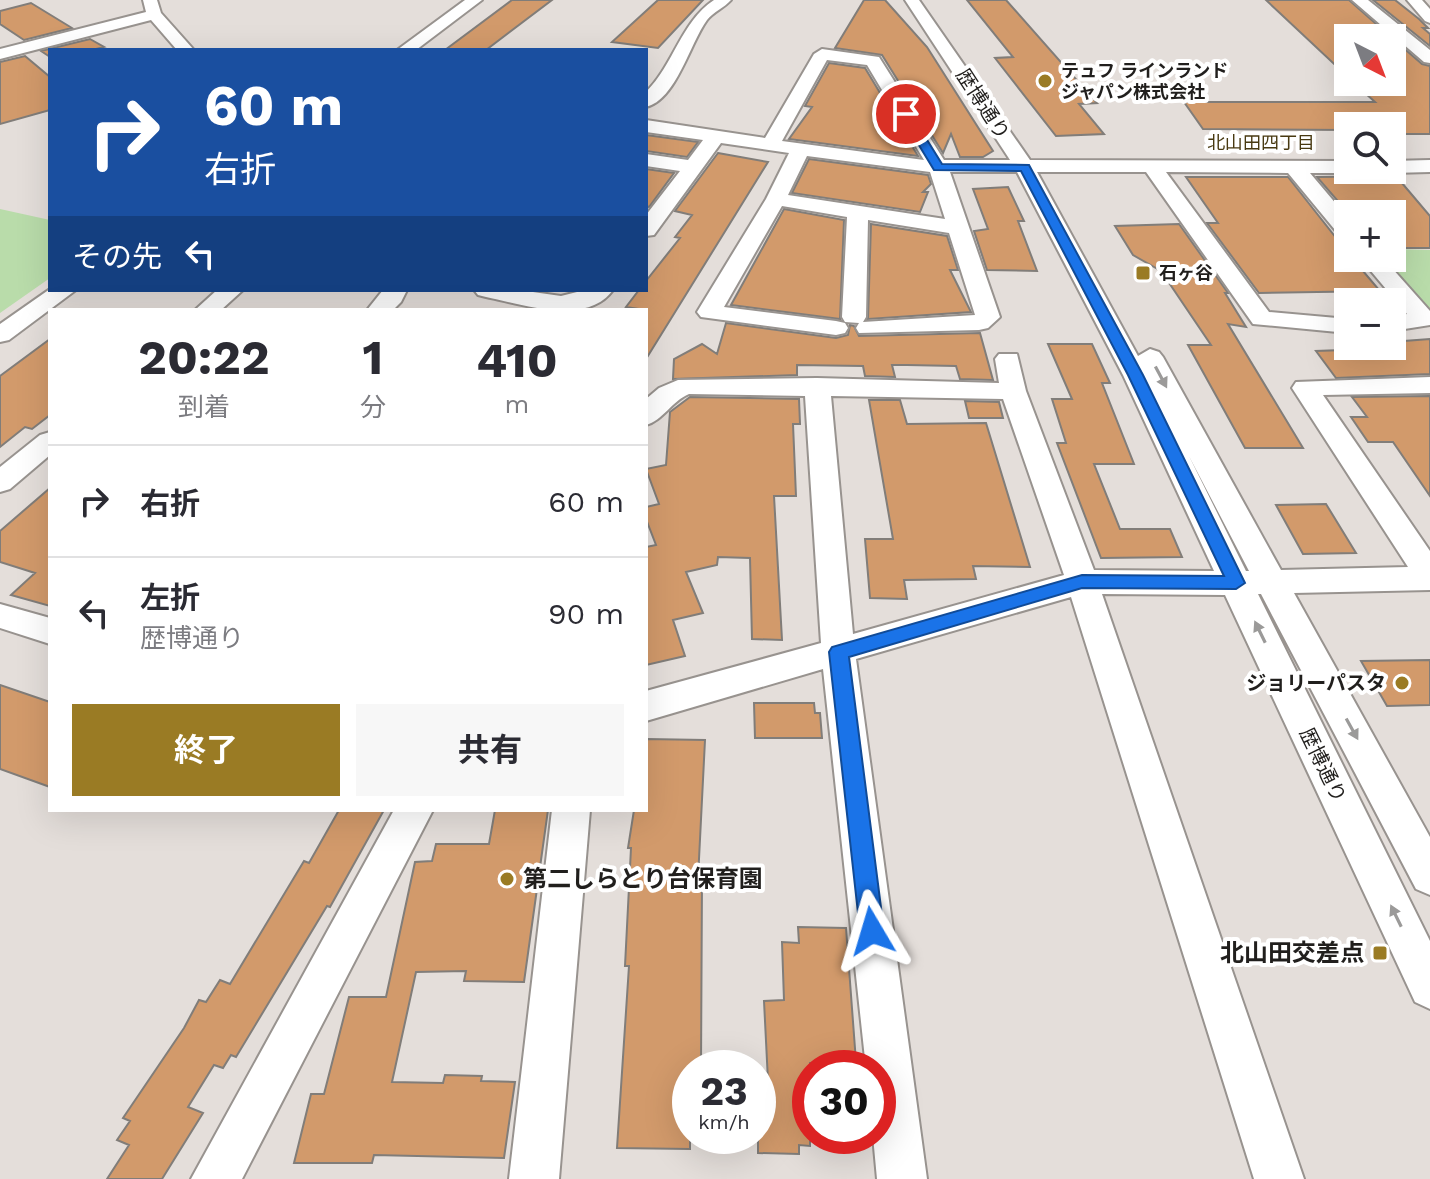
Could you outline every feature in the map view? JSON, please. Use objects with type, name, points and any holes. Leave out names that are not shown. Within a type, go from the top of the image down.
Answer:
[{"type":"street","points":[[408,48],[475,0]]},
{"type":"street","points":[[648,100],[664,84],[702,15],[724,0]]},
{"type":"street","name":"歴博通り","points":[[912,0],[1036,168],[1430,987]]},
{"type":"street","name":"歴博通り","points":[[932,0],[1036,168],[1270,582],[1430,876]]},
{"type":"street","points":[[1359,0],[1430,58]]},
{"type":"street","points":[[1414,0],[1430,18]]},
{"type":"street","points":[[0,54],[49,46],[152,7],[184,48]]},
{"type":"street","points":[[771,144],[822,54],[873,61],[938,167],[988,317],[979,323],[853,324],[709,312],[776,199],[801,149]]},
{"type":"street","points":[[648,126],[911,166],[1334,167]]},
{"type":"street","points":[[648,227],[716,136]]},
{"type":"street","points":[[648,160],[694,167]]},
{"type":"street","points":[[1422,166],[1430,183]]},
{"type":"street","points":[[1152,167],[1262,319],[1334,325]]},
{"type":"street","points":[[1294,167],[1334,214]]},
{"type":"street","points":[[776,199],[958,228]]},
{"type":"street","points":[[853,324],[858,212]]},
{"type":"street","points":[[1383,272],[1397,288]]},
{"type":"street","points":[[0,335],[61,292]]},
{"type":"street","points":[[209,308],[229,292]]},
{"type":"street","points":[[381,308],[394,292]]},
{"type":"street","points":[[497,292],[563,304],[582,300],[597,292]]},
{"type":"street","points":[[1406,298],[1424,319],[1406,322]]},
{"type":"street","points":[[1008,359],[1013,391],[1082,582],[1279,1179]]},
{"type":"street","points":[[1430,385],[1305,388],[1430,576]]},
{"type":"street","points":[[648,414],[655,403],[671,390],[687,386],[1013,391]]},
{"type":"street","points":[[817,386],[838,652],[902,1179]]},
{"type":"street","points":[[0,482],[48,443]]},
{"type":"street","points":[[648,705],[1082,582],[1236,583],[1430,576]]},
{"type":"street","points":[[0,616],[48,630]]},
{"type":"street","points":[[216,1179],[413,812]]},
{"type":"street","points":[[534,1179],[571,812]]},
{"type":"green space","points":[[0,209],[48,220],[48,279],[0,313]]},
{"type":"green space","points":[[1406,249],[1430,250],[1430,317],[1393,272],[1406,272]]},
{"type":"building","points":[[512,0],[552,0],[489,48],[448,48]]},
{"type":"building","points":[[658,0],[703,0],[658,48],[612,42]]},
{"type":"building","points":[[864,0],[885,0],[927,47],[993,151],[983,157],[960,157],[951,134],[943,153],[882,55],[835,48]]},
{"type":"building","name":"テュフ ラインランド ジャパン株式会社","points":[[967,0],[1006,0],[1097,103],[1079,104],[1104,134],[1056,136],[995,58],[1013,57]]},
{"type":"building","points":[[1266,0],[1349,0],[1376,24],[1334,24],[1334,64]]},
{"type":"building","points":[[1373,0],[1395,0],[1419,19],[1428,28],[1423,28],[1430,34],[1430,46]]},
{"type":"building","points":[[31,3],[72,28],[24,40],[0,24],[0,11]]},
{"type":"building","points":[[90,39],[104,47],[100,48],[53,48]]},
{"type":"building","points":[[1406,50],[1422,64],[1430,66],[1430,134],[1406,134],[1406,112],[1334,112],[1334,130],[1203,129],[1184,102],[1375,102],[1368,96],[1406,96]]},
{"type":"building","points":[[25,56],[48,75],[48,111],[0,124],[0,62]]},
{"type":"building","points":[[829,63],[865,68],[918,156],[789,139],[812,107],[805,106]]},
{"type":"building","points":[[648,135],[698,142],[687,157],[648,151]]},
{"type":"building","points":[[718,153],[768,162],[648,356],[648,308],[626,307],[637,292],[648,292],[648,278],[680,238],[675,237],[692,215],[675,211]]},
{"type":"building","points":[[809,159],[928,175],[931,184],[923,192],[928,192],[920,212],[792,193]]},
{"type":"building","points":[[648,169],[674,173],[649,207]]},
{"type":"building","points":[[1186,177],[1288,177],[1334,235],[1334,272],[1364,272],[1377,288],[1259,293],[1207,223],[1218,223]]},
{"type":"building","points":[[1317,177],[1334,177],[1334,184],[1403,184],[1430,216],[1430,248],[1406,248],[1406,200],[1337,200]]},
{"type":"building","points":[[1008,187],[1024,221],[1018,221],[1037,271],[987,270],[974,231],[988,229],[973,189]]},
{"type":"building","points":[[784,209],[844,220],[840,319],[731,305]]},
{"type":"building","points":[[871,224],[947,236],[958,270],[950,270],[971,312],[868,319]]},
{"type":"building","points":[[1179,224],[1228,293],[1225,293],[1246,327],[1228,324],[1303,448],[1245,448],[1188,345],[1211,345],[1161,271],[1133,255],[1115,226]]},
{"type":"building","points":[[726,323],[836,338],[848,335],[850,325],[854,326],[859,336],[980,333],[993,380],[960,379],[956,366],[907,365],[892,365],[895,377],[865,376],[863,366],[797,365],[797,375],[673,379],[674,359],[702,344],[717,354]]},
{"type":"building","points":[[1430,339],[1430,374],[1336,378],[1316,351],[1334,350],[1334,360],[1406,360],[1406,341]]},
{"type":"building","points":[[48,340],[48,417],[32,429],[25,427],[0,447],[0,376]]},
{"type":"building","points":[[1048,344],[1092,344],[1110,383],[1102,383],[1134,464],[1094,464],[1120,529],[1170,529],[1182,557],[1101,558],[1057,443],[1066,443],[1052,399],[1072,399]]},
{"type":"building","points":[[1430,396],[1430,496],[1393,442],[1368,442],[1351,417],[1367,417],[1352,397]]},
{"type":"building","points":[[690,397],[799,399],[800,424],[793,424],[796,496],[774,496],[782,640],[752,639],[750,558],[718,557],[717,565],[686,572],[703,613],[673,620],[685,656],[648,665],[648,547],[656,545],[648,524],[648,507],[659,504],[648,469],[666,465],[670,412]]},
{"type":"building","points":[[869,400],[900,400],[907,424],[986,423],[1030,567],[973,566],[976,579],[904,580],[907,599],[870,598],[865,539],[893,539]]},
{"type":"building","points":[[965,401],[999,402],[1003,418],[969,418]]},
{"type":"building","points":[[48,490],[48,605],[11,595],[35,573],[0,562],[0,531]]},
{"type":"building","points":[[1326,504],[1356,553],[1303,554],[1276,505]]},
{"type":"building","name":"ジョリーパスタ","points":[[1430,660],[1430,705],[1387,706],[1361,661]]},
{"type":"building","points":[[0,685],[48,701],[48,786],[0,769]]},
{"type":"building","points":[[754,703],[814,703],[815,713],[820,713],[822,738],[755,738]]},
{"type":"building","points":[[648,739],[705,740],[698,879],[702,879],[701,1050],[672,1050],[672,1149],[617,1148],[629,966],[625,966],[631,848],[628,848],[634,812],[648,812]]},
{"type":"building","points":[[338,812],[383,812],[330,907],[327,906],[236,1057],[231,1055],[223,1068],[214,1065],[188,1107],[203,1113],[162,1179],[107,1179],[129,1145],[117,1140],[130,1121],[123,1118],[184,1028],[199,1000],[206,1002],[220,980],[230,984],[304,861],[309,863]]},
{"type":"building","points":[[495,812],[548,812],[524,982],[464,981],[466,971],[416,972],[392,1082],[443,1083],[445,1075],[482,1076],[481,1081],[515,1082],[504,1158],[374,1155],[372,1163],[294,1163],[311,1094],[324,1094],[349,997],[386,997],[415,862],[432,861],[436,844],[489,844]]},
{"type":"building","points":[[798,927],[846,928],[855,1050],[792,1050],[792,1154],[776,1153],[776,1050],[766,1050],[764,1001],[784,1000],[782,942],[799,943]]},
{"type":"place","name":"テュフ ラインランド ジャパン株式会社","points":[[1045,81]]},
{"type":"place","name":"石ヶ谷","points":[[1143,273]]},
{"type":"place","name":"ジョリーパスタ","points":[[1402,683]]},
{"type":"place","name":"第二しらとり台保育園","points":[[507,879]]},
{"type":"place","name":"北山田交差点","points":[[1380,953]]},
{"type":"district","name":"北山田四丁目","points":[[1261,143]]},
{"type":"route","points":[[872,931],[838,652],[1082,582],[1236,583],[1136,375],[1025,168],[938,167],[906,114]]}]
